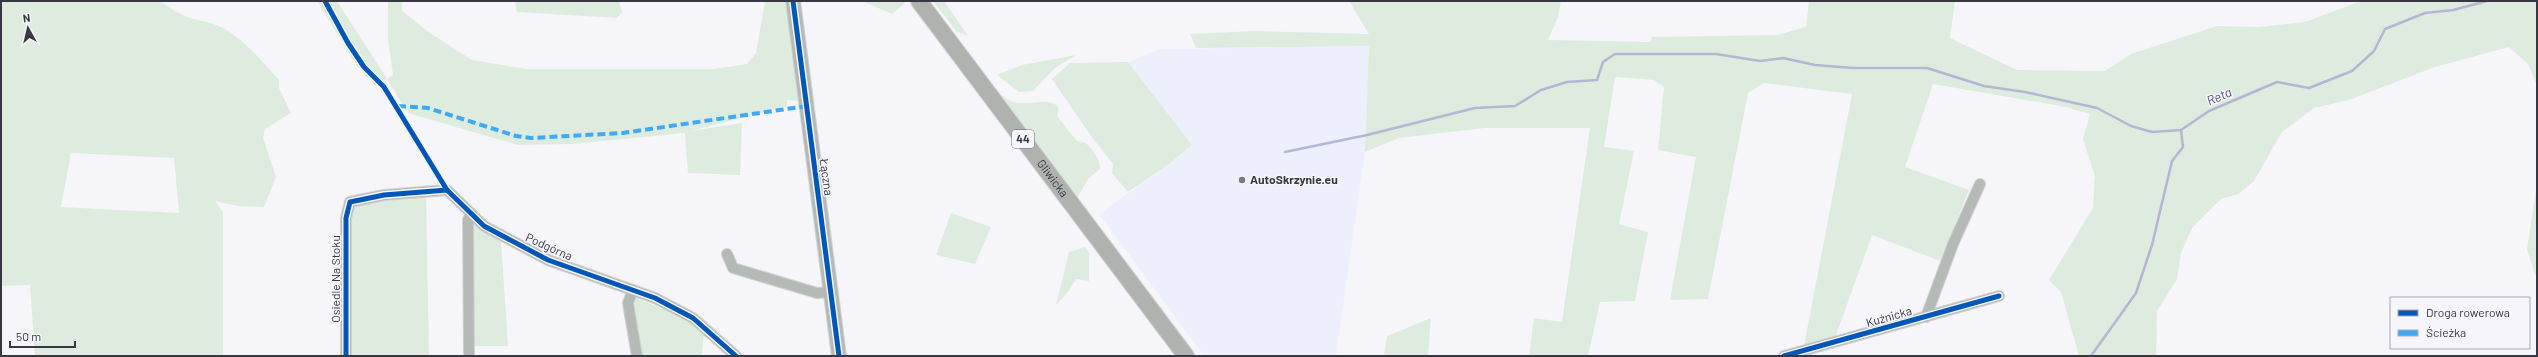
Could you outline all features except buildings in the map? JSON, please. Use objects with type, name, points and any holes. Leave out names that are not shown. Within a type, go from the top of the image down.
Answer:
[{"type":"main road","name":"Gliwicka","points":[[919,1],[1186,356]]},
{"type":"street","name":"Łączna","points":[[793,1],[839,356]]},
{"type":"street","name":"Kuźnicka","points":[[1926,317],[1953,244],[1980,184]]},
{"type":"street","name":"Podgórna","points":[[350,202],[384,195],[447,190],[484,226],[548,260],[655,298],[693,318],[736,356]]},
{"type":"street","name":"Osiedle Na Stoku","points":[[346,356],[346,218],[350,202]]},
{"type":"street","points":[[469,356],[468,220],[471,214]]},
{"type":"street","points":[[727,254],[732,268],[818,292],[831,292]]},
{"type":"street","points":[[633,290],[628,303],[637,356]]},
{"type":"street","name":"Kuźnicka","points":[[1784,356],[1999,296]]},
{"type":"shaded area","points":[[1369,46],[1365,152],[1336,356],[1204,356],[1099,214],[1169,164],[1192,145],[1128,62],[1160,49]]},
{"type":"green space","points":[[1,1],[160,1],[172,9],[193,19],[209,22],[225,29],[254,52],[279,80],[279,88],[291,113],[265,129],[263,138],[276,177],[264,207],[238,206],[215,201],[223,212],[223,356],[35,356],[30,285],[1,286]],"holes":[[[71,153],[174,158],[179,213],[61,207]]]},
{"type":"green space","points":[[317,1],[337,1],[387,79],[376,86],[355,63]]},
{"type":"green space","points":[[388,1],[402,1],[402,11],[430,33],[472,60],[527,69],[713,69],[747,64],[756,53],[765,1],[787,1],[800,101],[787,100],[787,106],[691,131],[742,123],[740,175],[688,173],[685,133],[572,144],[518,145],[408,113],[387,79],[393,75],[388,39]]},
{"type":"green space","points":[[515,1],[619,1],[622,12],[617,18],[517,12]]},
{"type":"green space","points":[[862,1],[903,1],[905,3],[892,14]]},
{"type":"green space","points":[[933,1],[944,1],[968,36],[956,31]]},
{"type":"green space","points":[[1349,1],[1561,1],[1558,17],[1548,40],[1651,42],[1652,37],[1777,35],[1806,27],[1809,1],[1955,1],[1950,38],[2017,70],[2105,71],[2131,54],[2217,26],[2259,27],[2305,22],[2361,1],[2537,1],[2537,86],[2528,64],[2509,47],[2435,67],[2349,100],[2314,108],[2282,132],[2254,181],[2238,194],[2221,199],[2192,228],[2181,253],[2177,279],[2157,311],[2156,356],[2079,356],[2061,292],[2049,280],[2093,208],[2095,176],[2083,139],[2090,114],[2066,107],[1933,84],[1905,167],[1969,190],[1940,261],[1872,235],[1835,338],[1804,346],[1852,94],[1764,83],[1748,93],[1708,299],[1670,300],[1696,157],[1658,150],[1664,87],[1654,80],[1615,77],[1604,147],[1634,151],[1619,224],[1648,232],[1635,301],[1600,302],[1588,356],[1529,356],[1534,318],[1562,322],[1590,128],[1484,128],[1399,138],[1365,152],[1369,46],[1196,48],[1190,34],[1255,31],[1369,34]]},
{"type":"green space","points":[[1076,55],[1055,68],[1033,91],[1019,92],[997,75],[1022,65]]},
{"type":"green space","points":[[1128,62],[1192,145],[1169,164],[1128,192],[1112,173],[1113,164],[1091,136],[1052,79],[1070,63]]},
{"type":"green space","points":[[981,70],[997,91],[1009,100],[1022,103],[1049,102],[1055,104],[1059,108],[1057,116],[1077,141],[1086,143],[1098,158],[1100,169],[1088,179],[1078,197],[1076,197]]},
{"type":"green space","points":[[2537,183],[2537,274],[2535,275],[2527,249]]},
{"type":"green space","points":[[426,194],[429,356],[351,356],[351,212],[357,203]]},
{"type":"green space","points":[[951,213],[991,227],[975,264],[936,255]]},
{"type":"green space","points":[[473,221],[501,240],[508,346],[474,346]]},
{"type":"green space","points":[[1085,247],[1089,253],[1089,281],[1076,279],[1068,292],[1056,305],[1069,252]]},
{"type":"green space","points":[[636,298],[694,321],[704,332],[702,356],[642,356],[634,309]]},
{"type":"green space","points":[[1431,318],[1428,356],[1384,356],[1387,336]]},
{"type":"waterway","points":[[1285,152],[1367,135],[1475,108],[1515,106],[1541,90],[1567,82],[1597,80],[1603,62],[1615,54],[1716,54],[1760,61],[1783,58],[1815,65],[1853,68],[1927,68],[1984,86],[2025,92],[2097,108],[2131,126],[2152,132],[2181,130],[2209,111],[2277,82],[2309,88],[2352,71],[2374,51],[2385,29],[2425,13],[2453,10],[2487,1]]},
{"type":"waterway","name":"Reta","points":[[2091,356],[2136,293],[2152,245],[2172,161],[2183,147],[2181,130]]},
{"type":"marked path","points":[[398,106],[428,108],[516,136],[531,138],[623,133],[807,106]]},
{"type":"cycle path","points":[[325,1],[348,43],[364,67],[384,87],[447,190],[484,226],[548,260],[655,298],[693,318],[736,356]]},
{"type":"cycle path","points":[[793,1],[839,356]]},
{"type":"cycle path","points":[[346,356],[346,218],[350,202],[384,195],[447,190]]},
{"type":"cycle path","points":[[1784,356],[1999,296]]},
{"type":"place","name":"AutoSkrzynie.eu","points":[[1242,180]]}]
